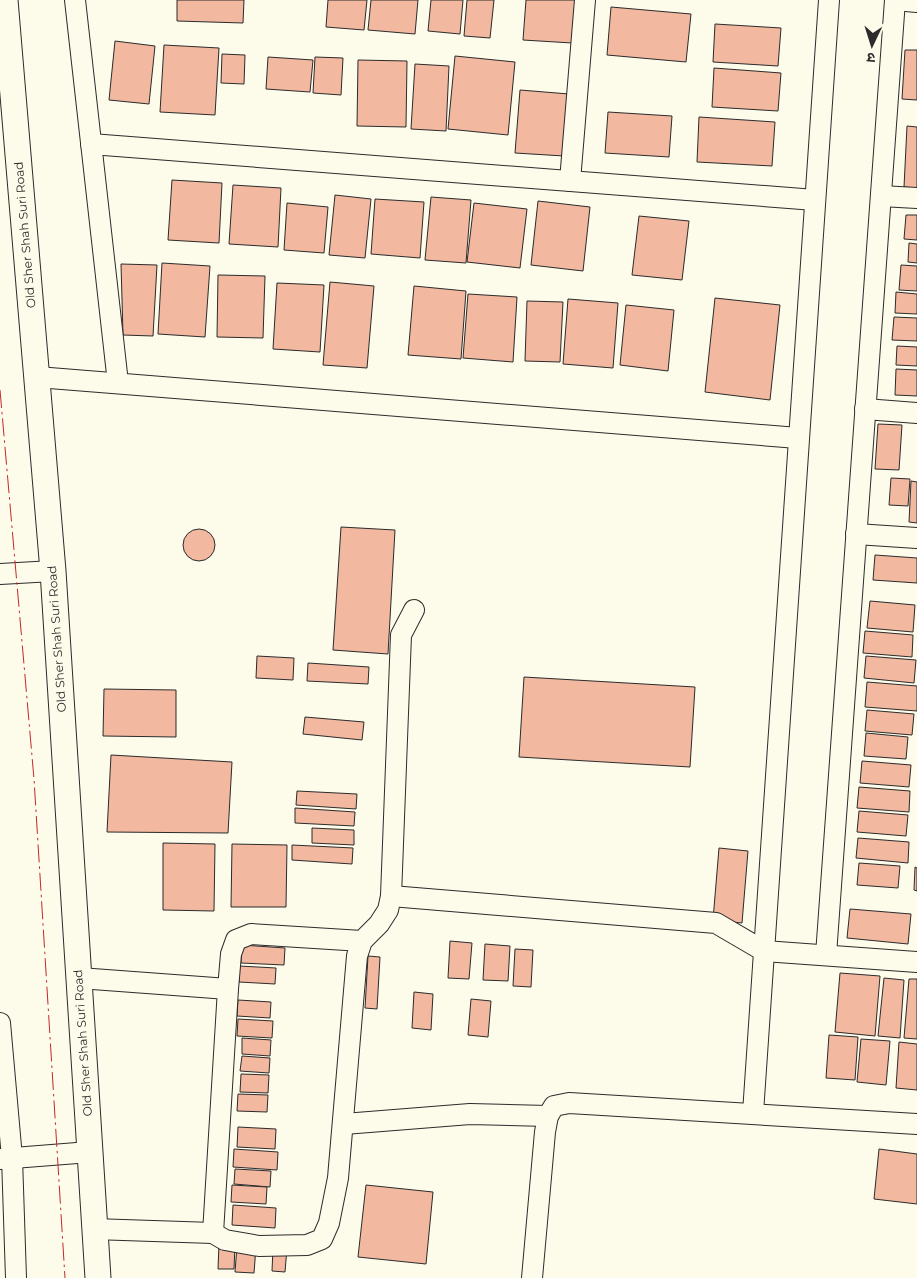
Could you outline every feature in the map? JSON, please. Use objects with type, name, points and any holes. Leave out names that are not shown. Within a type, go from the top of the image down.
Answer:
[{"type":"street","name":"Old Sher Shah Suri Road","points":[[5,0],[53,571],[90,1152],[93,1229],[98,1278]]},
{"type":"street","points":[[75,0],[118,383]]},
{"type":"street","points":[[570,181],[584,0]]},
{"type":"street","points":[[753,1113],[829,0]]},
{"type":"street","points":[[826,955],[895,0],[917,2]]},
{"type":"street","points":[[91,144],[815,200]]},
{"type":"street","points":[[881,196],[917,198]]},
{"type":"street","points":[[37,377],[798,438]]},
{"type":"street","points":[[865,409],[917,413]]},
{"type":"street","points":[[856,534],[917,538]]},
{"type":"street","points":[[0,574],[53,571]]},
{"type":"street","points":[[93,1229],[214,1233],[225,1240],[259,1246],[307,1245],[322,1239],[329,1223],[335,1196],[344,1124],[356,956],[362,941],[379,924],[388,910],[392,896],[401,635],[414,610]]},
{"type":"street","points":[[392,896],[716,923],[764,951],[917,962]]},
{"type":"street","points":[[214,1233],[228,989],[231,954],[236,940],[251,934],[362,941]]},
{"type":"street","points":[[79,978],[228,989]]},
{"type":"street","points":[[0,1023],[6,1158],[16,1278]]},
{"type":"street","points":[[532,1278],[545,1132],[548,1116],[554,1106],[569,1103],[917,1124]]},
{"type":"street","points":[[344,1124],[470,1114],[548,1116]]},
{"type":"street","points":[[6,1158],[90,1152]]},
{"type":"building","points":[[177,0],[244,0],[243,23],[177,21]]},
{"type":"building","points":[[328,0],[367,0],[364,30],[326,27]]},
{"type":"building","points":[[371,0],[418,0],[415,34],[368,30]]},
{"type":"building","points":[[431,0],[463,0],[460,34],[428,31]]},
{"type":"building","points":[[467,0],[494,0],[490,38],[464,36]]},
{"type":"building","points":[[526,0],[575,0],[572,43],[523,40]]},
{"type":"building","points":[[611,7],[691,14],[686,62],[607,55]]},
{"type":"building","points":[[715,24],[781,28],[778,66],[713,62]]},
{"type":"building","points":[[115,41],[155,46],[149,104],[109,100]]},
{"type":"building","points":[[164,45],[219,48],[215,115],[160,112]]},
{"type":"building","points":[[905,50],[917,50],[917,100],[902,99]]},
{"type":"building","points":[[222,54],[245,55],[244,84],[221,83]]},
{"type":"building","points":[[455,56],[515,62],[508,135],[448,129]]},
{"type":"building","points":[[268,57],[313,60],[310,92],[266,89]]},
{"type":"building","points":[[315,57],[343,58],[341,95],[313,93]]},
{"type":"building","points":[[358,60],[407,61],[406,127],[357,126]]},
{"type":"building","points":[[415,64],[449,66],[446,131],[411,129]]},
{"type":"building","points":[[714,68],[781,73],[778,111],[712,107]]},
{"type":"building","points":[[520,90],[569,94],[564,156],[515,153]]},
{"type":"building","points":[[608,112],[672,116],[669,157],[605,153]]},
{"type":"building","points":[[699,117],[775,122],[772,166],[697,162]]},
{"type":"building","points":[[907,126],[917,127],[917,188],[904,187]]},
{"type":"building","points":[[172,180],[222,183],[219,243],[168,240]]},
{"type":"building","points":[[233,185],[281,188],[278,247],[229,244]]},
{"type":"building","points":[[335,195],[371,199],[365,258],[329,255]]},
{"type":"building","points":[[431,197],[471,200],[466,263],[425,260]]},
{"type":"building","points":[[375,199],[424,202],[420,258],[371,254]]},
{"type":"building","points":[[538,201],[590,207],[583,271],[531,265]]},
{"type":"building","points":[[287,203],[328,207],[324,253],[284,250]]},
{"type":"building","points":[[474,203],[527,209],[520,268],[467,262]]},
{"type":"building","points":[[906,215],[917,215],[917,240],[904,239]]},
{"type":"building","points":[[639,216],[689,221],[682,280],[632,275]]},
{"type":"building","points":[[909,243],[917,244],[917,263],[908,262]]},
{"type":"building","points":[[162,263],[210,266],[205,337],[158,334]]},
{"type":"building","points":[[121,264],[157,265],[153,336],[123,335]]},
{"type":"building","points":[[901,265],[917,266],[917,291],[899,290]]},
{"type":"building","points":[[218,275],[265,276],[263,338],[217,337]]},
{"type":"building","points":[[330,282],[374,286],[367,368],[323,365]]},
{"type":"building","points":[[277,283],[324,285],[320,352],[273,349]]},
{"type":"building","points":[[414,286],[466,291],[461,359],[408,355]]},
{"type":"building","points":[[896,292],[917,294],[917,314],[895,313]]},
{"type":"building","points":[[468,294],[517,297],[513,362],[463,358]]},
{"type":"building","points":[[715,298],[780,305],[770,400],[705,392]]},
{"type":"building","points":[[568,299],[618,303],[613,368],[563,364]]},
{"type":"building","points":[[527,301],[563,302],[560,362],[525,361]]},
{"type":"building","points":[[626,305],[674,310],[668,371],[620,365]]},
{"type":"building","points":[[894,317],[917,318],[917,341],[892,340]]},
{"type":"building","points":[[897,346],[917,347],[917,366],[896,365]]},
{"type":"building","points":[[896,369],[917,370],[917,396],[895,395]]},
{"type":"building","points":[[878,424],[902,425],[899,470],[875,469]]},
{"type":"building","points":[[891,478],[910,479],[908,506],[889,505]]},
{"type":"building","points":[[911,481],[917,482],[917,523],[909,522]]},
{"type":"building","points":[[341,527],[395,530],[388,654],[333,650]]},
{"type":"building","points":[[199,529],[211,533],[215,545],[211,557],[199,561],[187,557],[183,545],[187,533]]},
{"type":"building","points":[[875,555],[917,558],[917,583],[873,580]]},
{"type":"building","points":[[870,601],[915,605],[913,632],[867,628]]},
{"type":"building","points":[[865,631],[913,635],[912,657],[863,653]]},
{"type":"building","points":[[257,656],[294,658],[293,680],[256,678]]},
{"type":"building","points":[[866,656],[916,660],[914,683],[864,678]]},
{"type":"building","points":[[308,663],[369,667],[368,684],[307,681]]},
{"type":"building","points":[[524,677],[695,687],[690,767],[519,757]]},
{"type":"building","points":[[867,682],[917,686],[917,711],[865,707]]},
{"type":"building","points":[[104,689],[176,690],[176,737],[103,736]]},
{"type":"building","points":[[867,710],[914,714],[912,735],[865,731]]},
{"type":"building","points":[[305,717],[364,722],[362,740],[303,734]]},
{"type":"building","points":[[866,733],[908,737],[906,759],[864,756]]},
{"type":"building","points":[[111,755],[232,762],[228,833],[107,832]]},
{"type":"building","points":[[862,761],[911,765],[909,787],[860,783]]},
{"type":"building","points":[[859,787],[910,791],[909,812],[857,808]]},
{"type":"building","points":[[297,791],[357,794],[356,809],[296,805]]},
{"type":"building","points":[[295,808],[355,812],[354,826],[295,823]]},
{"type":"building","points":[[859,811],[908,815],[906,836],[857,832]]},
{"type":"building","points":[[312,828],[354,830],[354,845],[312,843]]},
{"type":"building","points":[[858,838],[909,842],[908,863],[856,858]]},
{"type":"building","points":[[163,843],[215,844],[214,911],[163,910]]},
{"type":"building","points":[[232,844],[287,845],[286,907],[231,907]]},
{"type":"building","points":[[292,845],[353,848],[352,864],[292,860]]},
{"type":"building","points":[[719,848],[748,851],[742,923],[713,920]]},
{"type":"building","points":[[859,863],[900,866],[898,888],[857,885]]},
{"type":"building","points":[[915,867],[917,868],[917,891],[914,890]]},
{"type":"building","points":[[850,909],[911,914],[908,944],[847,938]]},
{"type":"building","points":[[450,941],[472,943],[469,979],[448,978]]},
{"type":"building","points":[[485,944],[510,946],[508,981],[483,980]]},
{"type":"building","points":[[242,945],[285,948],[284,965],[241,963]]},
{"type":"building","points":[[515,949],[533,950],[531,987],[513,986]]},
{"type":"building","points":[[368,956],[380,957],[377,1009],[365,1008]]},
{"type":"building","points":[[239,966],[276,968],[275,984],[239,982]]},
{"type":"building","points":[[840,973],[880,976],[875,1036],[835,1032]]},
{"type":"building","points":[[884,978],[904,980],[900,1038],[878,1036]]},
{"type":"building","points":[[909,979],[917,979],[917,1039],[904,1038]]},
{"type":"building","points":[[414,992],[433,994],[431,1030],[412,1028]]},
{"type":"building","points":[[471,999],[491,1001],[488,1037],[468,1035]]},
{"type":"building","points":[[238,1000],[271,1002],[270,1018],[237,1016]]},
{"type":"building","points":[[238,1019],[273,1021],[272,1038],[237,1036]]},
{"type":"building","points":[[829,1035],[858,1037],[855,1080],[826,1078]]},
{"type":"building","points":[[242,1038],[271,1040],[270,1056],[242,1054]]},
{"type":"building","points":[[861,1039],[890,1041],[886,1085],[857,1082]]},
{"type":"building","points":[[899,1042],[917,1044],[917,1090],[896,1088]]},
{"type":"building","points":[[242,1056],[270,1058],[269,1073],[240,1071]]},
{"type":"building","points":[[241,1074],[269,1075],[268,1093],[240,1092]]},
{"type":"building","points":[[238,1094],[268,1095],[267,1112],[237,1111]]},
{"type":"building","points":[[238,1127],[276,1129],[275,1149],[237,1147]]},
{"type":"building","points":[[234,1149],[278,1152],[277,1170],[233,1167]]},
{"type":"building","points":[[879,1149],[917,1154],[917,1204],[874,1199]]},
{"type":"building","points":[[235,1169],[271,1171],[270,1187],[234,1184]]},
{"type":"building","points":[[232,1185],[267,1187],[266,1204],[231,1202]]},
{"type":"building","points":[[366,1185],[433,1192],[426,1264],[358,1257]]},
{"type":"building","points":[[233,1205],[276,1208],[275,1228],[232,1225]]},
{"type":"building","points":[[219,1244],[235,1245],[234,1269],[218,1269]]},
{"type":"building","points":[[237,1246],[256,1247],[254,1273],[235,1272]]},
{"type":"building","points":[[273,1248],[287,1248],[285,1272],[272,1271]]},
{"type":"power","points":[[0,390],[34,779],[65,1278]]}]
